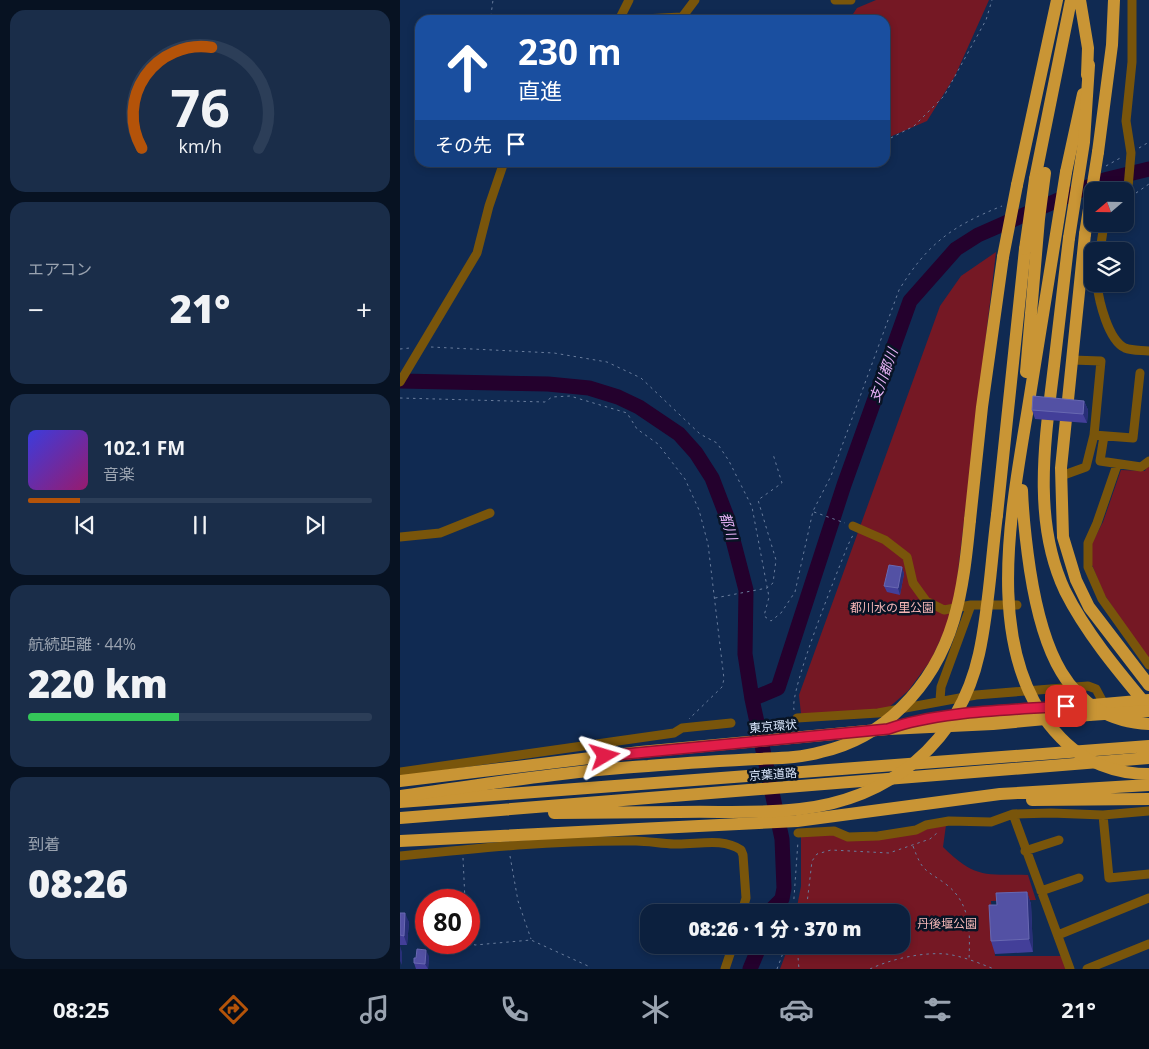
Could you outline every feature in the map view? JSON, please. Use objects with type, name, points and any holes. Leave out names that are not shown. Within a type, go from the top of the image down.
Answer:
[{"type":"highway","points":[[400,796],[645,766],[792,757],[820,753],[860,738],[885,722],[919,690],[937,664],[949,637],[958,608],[982,407],[1004,257],[1017,184],[1057,0]]},
{"type":"highway","points":[[400,822],[562,812],[779,811],[830,804],[869,792],[885,784],[908,768],[940,737],[957,710],[968,687],[982,637],[1025,249],[1066,53],[1065,31],[1071,0]]},
{"type":"highway","points":[[1080,0],[1087,32],[1089,65],[1084,134],[1069,238],[1048,412],[1044,489],[1048,538],[1065,590],[1077,611],[1147,705]]},
{"type":"highway","points":[[1114,0],[1112,45],[1085,234],[1072,360],[1061,476],[1063,537],[1076,580],[1098,620],[1149,685]]},
{"type":"highway","points":[[1089,65],[1066,172],[1015,489],[1010,545],[1010,616],[1015,652],[1027,686],[1038,709],[1054,731],[1078,753],[1091,761],[1122,771],[1149,774]]},
{"type":"highway","points":[[1040,176],[1021,469],[1026,543],[1035,602],[1050,653],[1057,667],[1074,689],[1093,706],[1114,718],[1149,724]]},
{"type":"highway","points":[[888,729],[906,722],[932,718],[1104,704],[1147,705]]},
{"type":"highway","name":"東京環状","points":[[400,781],[640,752],[888,729],[992,724],[1089,715],[1147,705]]},
{"type":"highway","name":"京葉道路","points":[[400,802],[1149,746]]},
{"type":"highway","name":"京葉道路","points":[[400,818],[1149,758]]},
{"type":"highway","points":[[400,841],[743,824],[797,827],[829,818],[1000,794],[1149,785]]},
{"type":"highway","points":[[829,818],[901,816],[1019,800],[1149,799]]},
{"type":"street","points":[[622,15],[629,0]]},
{"type":"street","points":[[682,15],[695,0]]},
{"type":"street","points":[[835,0],[850,0]]},
{"type":"street","points":[[1128,182],[1131,152],[1126,121],[1132,62],[1132,0]]},
{"type":"street","points":[[400,382],[477,252],[489,206],[502,167]]},
{"type":"street","points":[[1099,292],[1105,318],[1120,344],[1126,348],[1149,351]]},
{"type":"street","points":[[1061,476],[1086,467],[1094,435],[1101,361],[1072,360]]},
{"type":"street","points":[[1094,435],[1133,438],[1140,373]]},
{"type":"street","points":[[1104,436],[1100,461],[1141,467],[1149,461]]},
{"type":"street","points":[[1118,464],[1088,544],[1088,567],[1102,599],[1149,666]]},
{"type":"street","points":[[400,536],[440,533],[490,513]]},
{"type":"street","points":[[855,527],[885,540],[907,557],[913,584],[926,600],[944,610],[971,604],[1017,605]]},
{"type":"street","points":[[940,700],[941,687],[971,604]]},
{"type":"street","points":[[797,718],[878,713],[940,700],[1088,686],[1096,689],[1104,704]]},
{"type":"street","points":[[400,772],[674,733],[682,728],[731,722]]},
{"type":"street","points":[[797,827],[834,831],[848,837],[878,836],[916,830],[938,823],[991,822],[1013,814],[1103,815],[1149,811]]},
{"type":"street","points":[[1013,814],[1025,851],[1070,969]]},
{"type":"street","points":[[1103,815],[1109,878],[1149,874]]},
{"type":"street","points":[[1025,851],[1059,840]]},
{"type":"street","points":[[400,856],[509,846],[636,841],[672,844],[724,842],[741,850],[743,855],[746,898],[744,904]]},
{"type":"street","points":[[1041,892],[1079,878]]},
{"type":"street","points":[[1058,935],[1149,898]]},
{"type":"street","points":[[1087,969],[1149,944]]},
{"type":"street","points":[[725,969],[730,954]]},
{"type":"path","points":[[492,15],[493,0]]},
{"type":"path","points":[[890,138],[914,126],[944,96],[986,20],[992,0]]},
{"type":"path","points":[[1101,168],[1149,142]]},
{"type":"path","points":[[1134,194],[1149,184]]},
{"type":"path","points":[[422,347],[554,353],[607,362],[641,378],[700,434],[717,443],[729,461],[752,507],[769,597],[764,616],[771,621],[781,613],[794,592],[813,511],[832,476],[899,290],[915,264],[939,238],[964,222],[1009,203]]},
{"type":"path","points":[[400,398],[545,402],[552,398],[570,396],[627,413],[637,429],[658,444],[685,479],[699,510],[708,544],[724,679],[722,687],[687,721]]},
{"type":"path","points":[[714,598],[767,588],[773,583],[776,560],[758,500],[782,483],[773,454]]},
{"type":"path","points":[[797,718],[793,707],[794,700],[810,646],[855,527],[813,511]]},
{"type":"path","points":[[807,904],[812,861],[817,854],[831,850],[882,853],[913,846],[936,836],[938,823]]},
{"type":"path","points":[[793,904],[797,827]]},
{"type":"path","points":[[509,846],[518,901],[531,940]]},
{"type":"path","points":[[913,846],[920,866],[927,874],[955,892],[965,908],[970,936],[969,960]]},
{"type":"path","points":[[462,849],[465,868],[465,889]]},
{"type":"path","points":[[480,945],[531,940],[590,969]]},
{"type":"path","points":[[777,969],[783,954]]},
{"type":"path","points":[[798,954],[799,969]]},
{"type":"path","points":[[870,969],[879,964],[918,956],[945,954],[994,969]]},
{"type":"green space","points":[[876,0],[989,0],[955,76],[927,121],[890,137],[890,15],[852,15],[857,8]]},
{"type":"green space","name":"都川水の里公園","points":[[996,252],[956,589],[947,625],[931,660],[908,691],[887,709],[801,714],[799,695],[940,306],[961,276]]},
{"type":"green space","points":[[1149,460],[1149,661],[1104,594],[1092,565],[1092,543],[1103,522],[1121,470],[1145,471]]},
{"type":"green space","name":"丹後堰公園","points":[[946,825],[943,847],[964,865],[981,873],[1028,875],[1036,900],[991,901],[995,956],[1061,956],[1066,969],[780,969],[786,954],[910,954],[910,904],[798,904],[801,886],[801,835],[836,834],[891,837]]},
{"type":"building","points":[[1033,396],[1084,401],[1083,414],[1032,410]]},
{"type":"building","points":[[889,565],[902,567],[898,588],[884,586]]},
{"type":"building","points":[[1027,892],[1029,939],[991,941],[989,905],[997,905],[996,893]]},
{"type":"building","points":[[400,913],[405,913],[404,936],[400,935]]},
{"type":"building","points":[[416,954],[426,954],[425,964],[414,963],[414,958],[416,958]]},
{"type":"waterway","name":"支川都川","points":[[752,699],[778,688],[844,485],[910,301],[956,249],[978,235],[1104,180],[1149,169]]},
{"type":"waterway","name":"都川","points":[[400,381],[548,384],[589,388],[618,397],[639,407],[679,434],[696,453],[712,478],[727,517],[746,590],[745,654],[752,699],[782,839],[784,888],[782,899],[777,904]]},
{"type":"waterway","name":"都川","points":[[750,969],[756,954]]},
{"type":"route","points":[[605,756],[888,729],[906,722],[932,718],[1066,706]]}]
